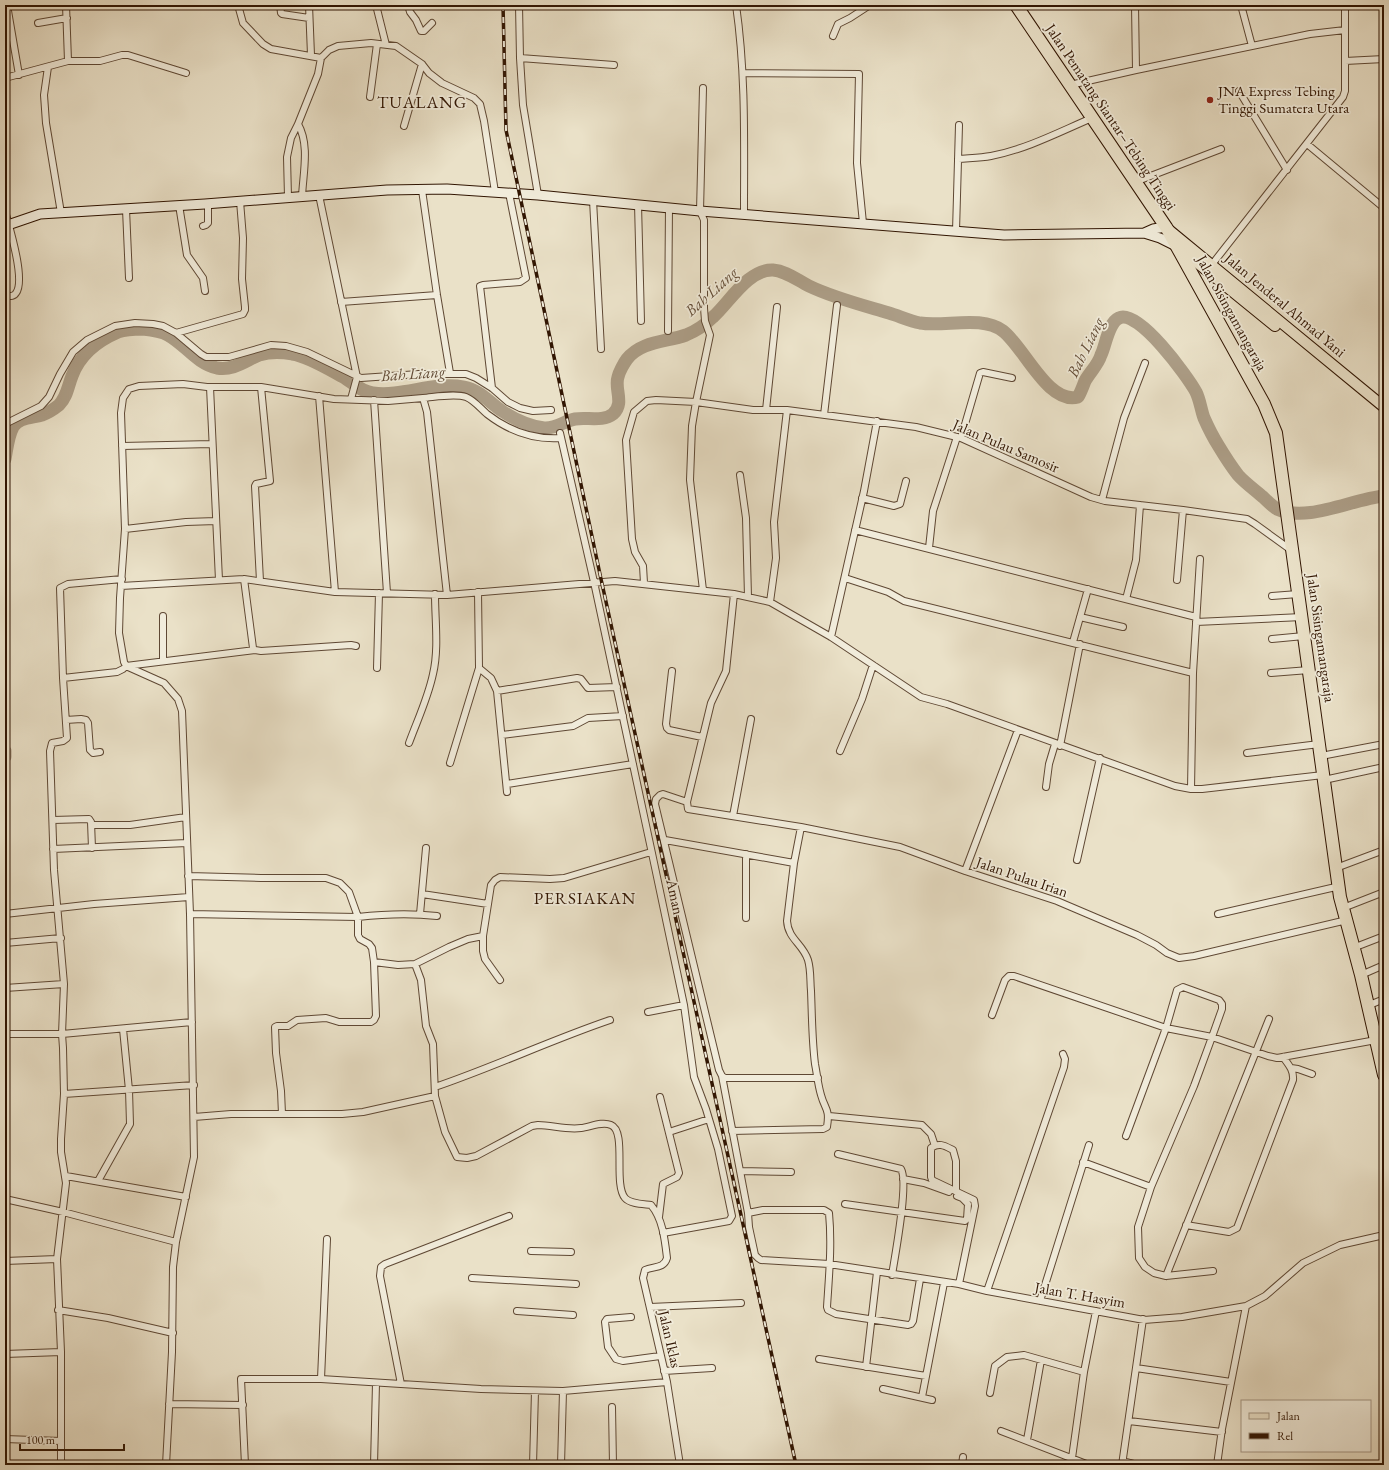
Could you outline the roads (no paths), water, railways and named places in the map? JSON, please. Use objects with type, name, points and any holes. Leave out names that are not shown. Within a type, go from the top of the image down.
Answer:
[{"type":"highway","name":"Jalan Pematang Siantar–Tebing Tinggi","points":[[1016,5],[1166,227]]},
{"type":"highway","name":"Jalan Sisingamangaraja","points":[[1166,227],[1264,404],[1276,432],[1336,868],[1340,886],[1340,897],[1361,975],[1384,1075]]},
{"type":"main road","name":"Jalan Jenderal Ahmad Yani","points":[[1166,227],[1210,268],[1383,409]]},
{"type":"main road","name":"Jalan Jenderal Ahmad Yani","points":[[1176,246],[1210,268]]},
{"type":"street","points":[[7,5],[19,75]]},
{"type":"street","points":[[66,5],[68,61]]},
{"type":"street","points":[[238,5],[243,23],[263,44],[271,49],[321,58]]},
{"type":"street","points":[[280,5],[280,13],[282,14],[309,18]]},
{"type":"street","points":[[309,5],[311,55]]},
{"type":"street","points":[[376,5],[386,45]]},
{"type":"street","points":[[408,5],[410,12],[416,20],[420,30],[424,31],[432,23]]},
{"type":"street","points":[[519,5],[523,105],[538,195]]},
{"type":"street","points":[[736,5],[740,31],[743,73],[744,214]]},
{"type":"street","points":[[832,36],[838,24],[870,5]]},
{"type":"street","points":[[1135,5],[1136,70]]},
{"type":"street","points":[[1241,5],[1252,46]]},
{"type":"street","points":[[1210,268],[1343,97],[1345,91],[1345,5]]},
{"type":"street","points":[[38,23],[67,18]]},
{"type":"street","points":[[1070,85],[1310,34],[1345,30]]},
{"type":"street","points":[[288,197],[287,156],[291,138],[318,74],[321,58],[329,50],[338,46],[371,43],[396,46],[422,64],[429,73],[442,83],[474,98],[480,104],[495,192]]},
{"type":"street","points":[[370,97],[377,44]]},
{"type":"street","points":[[5,78],[68,61],[100,61],[122,55],[128,55],[186,73]]},
{"type":"street","points":[[520,58],[614,65]]},
{"type":"street","points":[[1345,61],[1384,58]]},
{"type":"street","points":[[404,126],[422,64]]},
{"type":"street","points":[[48,67],[44,95],[46,123],[61,213]]},
{"type":"street","points":[[743,73],[859,74],[857,163],[863,223]]},
{"type":"street","points":[[702,88],[700,211],[704,220],[705,320],[710,335],[692,426],[690,480],[703,590]]},
{"type":"street","points":[[1239,90],[1287,170]]},
{"type":"street","points":[[958,159],[991,156],[1017,149],[1038,142],[1092,118]]},
{"type":"street","points":[[298,124],[304,133],[305,143],[302,197]]},
{"type":"street","points":[[956,231],[959,125]]},
{"type":"street","points":[[1307,144],[1384,208]]},
{"type":"street","points":[[1135,182],[1221,150]]},
{"type":"street","points":[[7,225],[40,214],[208,204],[387,190],[447,189],[538,195],[700,211],[1004,235],[1144,233],[1160,238],[1176,246]]},
{"type":"street","points":[[422,190],[450,373]]},
{"type":"street","points":[[492,388],[480,286],[520,282],[526,278],[509,193]]},
{"type":"street","points":[[319,195],[342,302],[356,378],[352,397]]},
{"type":"street","points":[[593,200],[601,350]]},
{"type":"street","points":[[176,333],[243,314],[245,312],[242,279],[243,238],[240,201]]},
{"type":"street","points":[[203,226],[208,223],[208,204]]},
{"type":"street","points":[[638,204],[641,321]]},
{"type":"street","points":[[179,205],[187,255],[203,278],[205,291]]},
{"type":"street","points":[[668,331],[669,207]]},
{"type":"street","points":[[126,208],[129,278]]},
{"type":"street","points":[[5,211],[7,225],[16,246],[19,283],[16,294],[13,296],[5,296]]},
{"type":"street","points":[[1144,233],[1153,229],[1166,227]]},
{"type":"street","points":[[342,302],[437,295]]},
{"type":"street","points":[[824,415],[837,306]]},
{"type":"street","points":[[766,410],[776,307]]},
{"type":"street","points":[[5,424],[41,406],[48,397],[73,352],[87,340],[115,326],[135,323],[163,326],[176,333],[206,357],[229,357],[271,345],[286,346],[307,352],[356,378],[450,373],[466,374],[476,378],[492,388],[508,402],[520,408],[533,411],[551,410]]},
{"type":"street","points":[[1102,500],[1124,418],[1144,363]]},
{"type":"street","points":[[928,548],[933,511],[980,373],[983,372],[1012,378]]},
{"type":"street","points":[[126,666],[119,633],[125,529],[121,413],[123,398],[129,389],[139,386],[183,384],[210,387],[261,388],[334,399],[352,397],[388,401],[423,398],[427,412],[447,595]]},
{"type":"street","points":[[210,387],[219,580]]},
{"type":"street","points":[[260,581],[255,486],[256,484],[270,481],[261,388]]},
{"type":"street","points":[[319,396],[335,592]]},
{"type":"street","name":"Aman","points":[[423,398],[465,397],[472,400],[498,422],[511,430],[540,438],[560,436],[617,687],[684,1005],[694,1077],[718,1149],[732,1216],[729,1221],[663,1233]]},
{"type":"street","points":[[374,400],[387,593]]},
{"type":"street","name":"Jalan Pulau Samosir","points":[[644,584],[643,566],[634,552],[632,539],[626,440],[634,412],[647,401],[656,400],[696,402],[754,410],[787,410],[916,426],[959,438],[1091,497],[1102,500],[1247,519],[1292,551]]},
{"type":"street","points":[[770,602],[776,558],[774,522],[787,410]]},
{"type":"street","points":[[831,637],[845,578],[877,421]]},
{"type":"street","points":[[122,446],[212,444]]},
{"type":"street","points":[[740,475],[746,518],[748,597]]},
{"type":"street","points":[[862,498],[898,506],[900,504],[906,481]]},
{"type":"street","points":[[1126,599],[1136,560],[1140,505]]},
{"type":"street","points":[[1177,580],[1184,510]]},
{"type":"street","points":[[125,529],[186,522],[216,521]]},
{"type":"street","points":[[855,530],[1126,599],[1196,619],[1302,617]]},
{"type":"street","points":[[1191,789],[1193,673],[1200,559]]},
{"type":"street","points":[[845,578],[888,592],[904,601],[1193,673]]},
{"type":"street","points":[[61,1465],[61,1352],[57,1259],[66,1176],[61,1152],[64,1094],[62,1034],[64,984],[53,849],[50,746],[52,743],[66,740],[67,738],[60,588],[68,584],[122,579]]},
{"type":"street","points":[[244,579],[252,648],[255,650]]},
{"type":"street","points":[[121,586],[244,579],[335,592],[447,595],[615,581],[734,594],[770,602],[831,637],[921,697],[946,704],[1175,786],[1191,789],[1202,789],[1324,777],[1384,767]]},
{"type":"street","points":[[1073,642],[1088,590]]},
{"type":"street","points":[[450,763],[479,668],[478,592]]},
{"type":"street","points":[[377,668],[379,593]]},
{"type":"street","points":[[409,743],[430,687],[434,672],[436,631],[435,594]]},
{"type":"street","points":[[734,594],[726,671],[711,703],[686,802],[663,794],[656,799],[655,804],[665,840],[719,1070],[722,1076],[748,1213],[763,1210],[824,1210],[829,1213],[831,1231],[828,1310],[836,1314],[908,1325],[911,1324],[920,1279]]},
{"type":"street","points":[[1272,596],[1298,594]]},
{"type":"street","points":[[163,616],[163,661]]},
{"type":"street","points":[[1080,617],[1122,627]]},
{"type":"street","points":[[1272,639],[1304,636]]},
{"type":"street","points":[[1046,787],[1049,764],[1058,745],[1080,644]]},
{"type":"street","points":[[63,678],[117,672],[126,666],[255,650],[262,652],[351,645],[356,646]]},
{"type":"street","points":[[840,751],[862,699],[873,665]]},
{"type":"street","points":[[126,666],[164,683],[178,699],[182,711],[188,896],[190,914],[194,1157],[176,1242],[173,1267],[173,1333],[166,1465]]},
{"type":"street","points":[[479,668],[491,678],[497,691],[507,792]]},
{"type":"street","points":[[1271,673],[1309,670]]},
{"type":"street","points":[[672,671],[666,724],[667,728],[669,730],[702,737]]},
{"type":"street","points":[[497,691],[577,678],[581,679],[588,688],[617,687]]},
{"type":"street","points":[[502,735],[573,726],[588,718],[623,716]]},
{"type":"street","points":[[733,816],[751,719]]},
{"type":"street","points":[[66,720],[86,720],[88,724],[90,750],[93,753],[100,752]]},
{"type":"street","points":[[965,871],[1018,730]]},
{"type":"street","points":[[1247,753],[1320,750],[1384,744]]},
{"type":"street","points":[[1077,860],[1100,758]]},
{"type":"street","points":[[507,784],[633,764]]},
{"type":"street","name":"Jalan Pulau Irian","points":[[686,802],[688,809],[692,810],[801,827],[900,846],[965,871],[1057,901],[1137,935],[1156,945],[1167,953],[1179,958],[1194,956],[1347,920]]},
{"type":"street","points":[[92,825],[130,825],[186,817]]},
{"type":"street","points":[[53,820],[87,818],[92,825],[92,848]]},
{"type":"street","points":[[732,1131],[823,1129],[827,1127],[829,1116],[828,1109],[821,1094],[814,1057],[808,960],[801,946],[790,934],[787,921],[794,863],[801,827]]},
{"type":"street","points":[[665,840],[794,863]]},
{"type":"street","points":[[53,849],[187,843]]},
{"type":"street","points":[[420,914],[426,848]]},
{"type":"street","points":[[1336,868],[1384,850]]},
{"type":"street","points":[[500,980],[485,959],[483,951],[483,936],[491,885],[495,880],[500,877],[550,879],[564,878],[652,852]]},
{"type":"street","points":[[746,854],[746,918]]},
{"type":"street","points":[[188,876],[326,878],[340,882],[349,892],[358,917],[358,934],[360,939],[371,946],[374,962],[376,1016],[374,1020],[371,1022],[339,1022],[326,1018],[296,1020],[288,1026],[275,1027],[282,1114]]},
{"type":"street","points":[[1218,914],[1340,886]]},
{"type":"street","points":[[1343,908],[1384,892]]},
{"type":"street","points":[[422,894],[488,904]]},
{"type":"street","points":[[5,914],[94,904],[188,896]]},
{"type":"street","points":[[190,914],[358,917],[420,914],[437,916]]},
{"type":"street","points":[[374,962],[398,965],[415,964],[422,959],[455,944],[468,939],[483,936]]},
{"type":"street","points":[[1353,948],[1384,936]]},
{"type":"street","points":[[5,943],[61,938]]},
{"type":"street","points":[[415,964],[421,980],[426,1026],[433,1044],[435,1096],[445,1132],[457,1157],[462,1158],[476,1156],[532,1126],[538,1125],[574,1128],[605,1123],[612,1125],[616,1130],[618,1138],[620,1183],[624,1198],[633,1202],[651,1205],[659,1219],[663,1233]]},
{"type":"street","points":[[1361,975],[1384,965]]},
{"type":"street","points":[[992,1016],[1005,980],[1009,976],[1014,976],[1166,1028],[1212,1037],[1268,1056],[1283,1057],[1376,1040]]},
{"type":"street","points":[[5,988],[64,984]]},
{"type":"street","points":[[1126,1136],[1166,1028],[1178,990],[1183,988],[1219,1000],[1222,1004],[1222,1009],[1194,1086],[1151,1187],[1138,1227],[1138,1258],[1145,1267],[1166,1276],[1212,1271]]},
{"type":"street","points":[[1367,1006],[1384,999]]},
{"type":"street","points":[[648,1012],[684,1005]]},
{"type":"street","points":[[1166,1276],[1269,1019]]},
{"type":"street","points":[[435,1087],[468,1076],[576,1032],[610,1020]]},
{"type":"street","points":[[5,1034],[62,1034],[192,1022]]},
{"type":"street","points":[[98,1182],[130,1124],[129,1090],[123,1029]]},
{"type":"street","points":[[987,1291],[1064,1067],[1065,1059],[1063,1054]]},
{"type":"street","points":[[1186,1225],[1229,1232],[1237,1228],[1293,1080],[1291,1068],[1283,1057]]},
{"type":"street","points":[[1291,1068],[1312,1074]]},
{"type":"street","points":[[722,1076],[725,1078],[818,1078]]},
{"type":"street","points":[[64,1094],[194,1085]]},
{"type":"street","points":[[194,1117],[231,1114],[342,1114],[363,1112],[435,1096]]},
{"type":"street","points":[[659,1219],[663,1184],[677,1177],[679,1174],[660,1097]]},
{"type":"street","points":[[829,1116],[922,1125],[931,1134],[935,1146]]},
{"type":"street","points":[[669,1132],[709,1119]]},
{"type":"street","points":[[956,1191],[956,1161],[953,1150],[943,1145],[931,1148],[932,1180],[974,1200],[975,1206],[959,1284]]},
{"type":"street","points":[[1040,1300],[1088,1145]]},
{"type":"street","points":[[838,1154],[901,1169],[903,1172],[903,1191],[892,1275]]},
{"type":"street","points":[[1083,1162],[1151,1187]]},
{"type":"street","points":[[740,1171],[791,1172]]},
{"type":"street","points":[[66,1176],[186,1197]]},
{"type":"street","points":[[845,1204],[965,1221],[967,1219],[968,1204],[962,1198],[924,1183],[903,1179]]},
{"type":"street","points":[[5,1200],[63,1212],[176,1242]]},
{"type":"street","name":"Jalan T. Hasyim","points":[[748,1213],[749,1227],[755,1255],[761,1260],[829,1264],[892,1275],[959,1284],[987,1291],[1143,1319],[1182,1317],[1246,1306],[1265,1296],[1303,1263],[1340,1245],[1384,1235]]},
{"type":"street","points":[[401,1384],[380,1276],[381,1267],[385,1264],[509,1216]]},
{"type":"street","name":"Jalan Iklas","points":[[663,1233],[667,1258],[666,1262],[663,1265],[645,1270],[643,1278],[667,1382],[680,1465]]},
{"type":"street","points":[[321,1379],[327,1239]]},
{"type":"street","points":[[531,1251],[571,1252]]},
{"type":"street","points":[[5,1261],[57,1259]]},
{"type":"street","points":[[866,1367],[878,1272]]},
{"type":"street","points":[[472,1278],[576,1284]]},
{"type":"street","points":[[922,1397],[944,1283]]},
{"type":"street","points":[[650,1307],[741,1302]]},
{"type":"street","points":[[1217,1465],[1246,1306]]},
{"type":"street","points":[[58,1310],[108,1318],[173,1333]]},
{"type":"street","points":[[516,1311],[573,1315]]},
{"type":"street","points":[[1072,1458],[1084,1372],[1096,1311]]},
{"type":"street","points":[[631,1317],[607,1319],[605,1322],[608,1347],[616,1359],[623,1361],[660,1356]]},
{"type":"street","points":[[1138,1465],[1122,1463],[1143,1319]]},
{"type":"street","points":[[5,1354],[61,1352]]},
{"type":"street","points":[[990,1393],[995,1366],[1007,1357],[1024,1355],[1084,1372]]},
{"type":"street","points":[[819,1359],[926,1376]]},
{"type":"street","points":[[1027,1440],[1041,1360]]},
{"type":"street","points":[[664,1371],[712,1368]]},
{"type":"street","points":[[1136,1368],[1231,1382]]},
{"type":"street","points":[[245,1465],[241,1379],[321,1379],[481,1389],[563,1392],[667,1382]]},
{"type":"street","points":[[374,1465],[376,1383]]},
{"type":"street","points":[[883,1389],[932,1400]]},
{"type":"street","points":[[533,1465],[535,1391]]},
{"type":"street","points":[[561,1465],[563,1392]]},
{"type":"street","points":[[169,1404],[243,1405]]},
{"type":"street","points":[[612,1406],[613,1465]]},
{"type":"street","points":[[1129,1421],[1222,1432]]},
{"type":"street","points":[[1001,1431],[1089,1465]]},
{"type":"street","points":[[5,1439],[61,1441]]},
{"type":"street","points":[[962,1465],[963,1457]]},
{"type":"waterway","name":"Bah Liang","points":[[5,459],[10,434],[13,427],[19,421],[44,414],[59,405],[66,395],[75,368],[90,349],[110,336],[121,331],[133,329],[150,330],[165,334],[174,339],[203,362],[217,368],[223,369],[234,367],[263,354],[288,353],[312,360],[362,389],[373,393],[396,393],[441,386],[464,387],[480,394],[512,417],[528,424],[544,428],[556,426],[575,419],[605,418],[613,414],[616,410],[619,401],[617,386],[619,375],[626,361],[633,353],[647,345],[686,335],[704,325],[747,281],[764,271],[773,270],[787,274],[828,294],[916,322],[930,324],[974,322],[994,326],[1003,331],[1011,339],[1047,384],[1057,392],[1067,397],[1078,397],[1085,381],[1100,359],[1112,324],[1119,318],[1127,318],[1138,323],[1150,333],[1173,359],[1196,392],[1207,425],[1230,464],[1241,478],[1275,508],[1289,513],[1316,512],[1384,496]]},
{"type":"waterway","name":"Bah Liang","points":[[5,751],[5,757]]},
{"type":"railway","points":[[503,5],[506,130],[601,579],[796,1465]]},
{"type":"place","name":"JNA Express Tebing Tinggi Sumatera Utara","points":[[1210,100]]},
{"type":"district","name":"TUALANG","points":[[422,102]]},
{"type":"district","name":"PERSIAKAN","points":[[585,898]]}]
